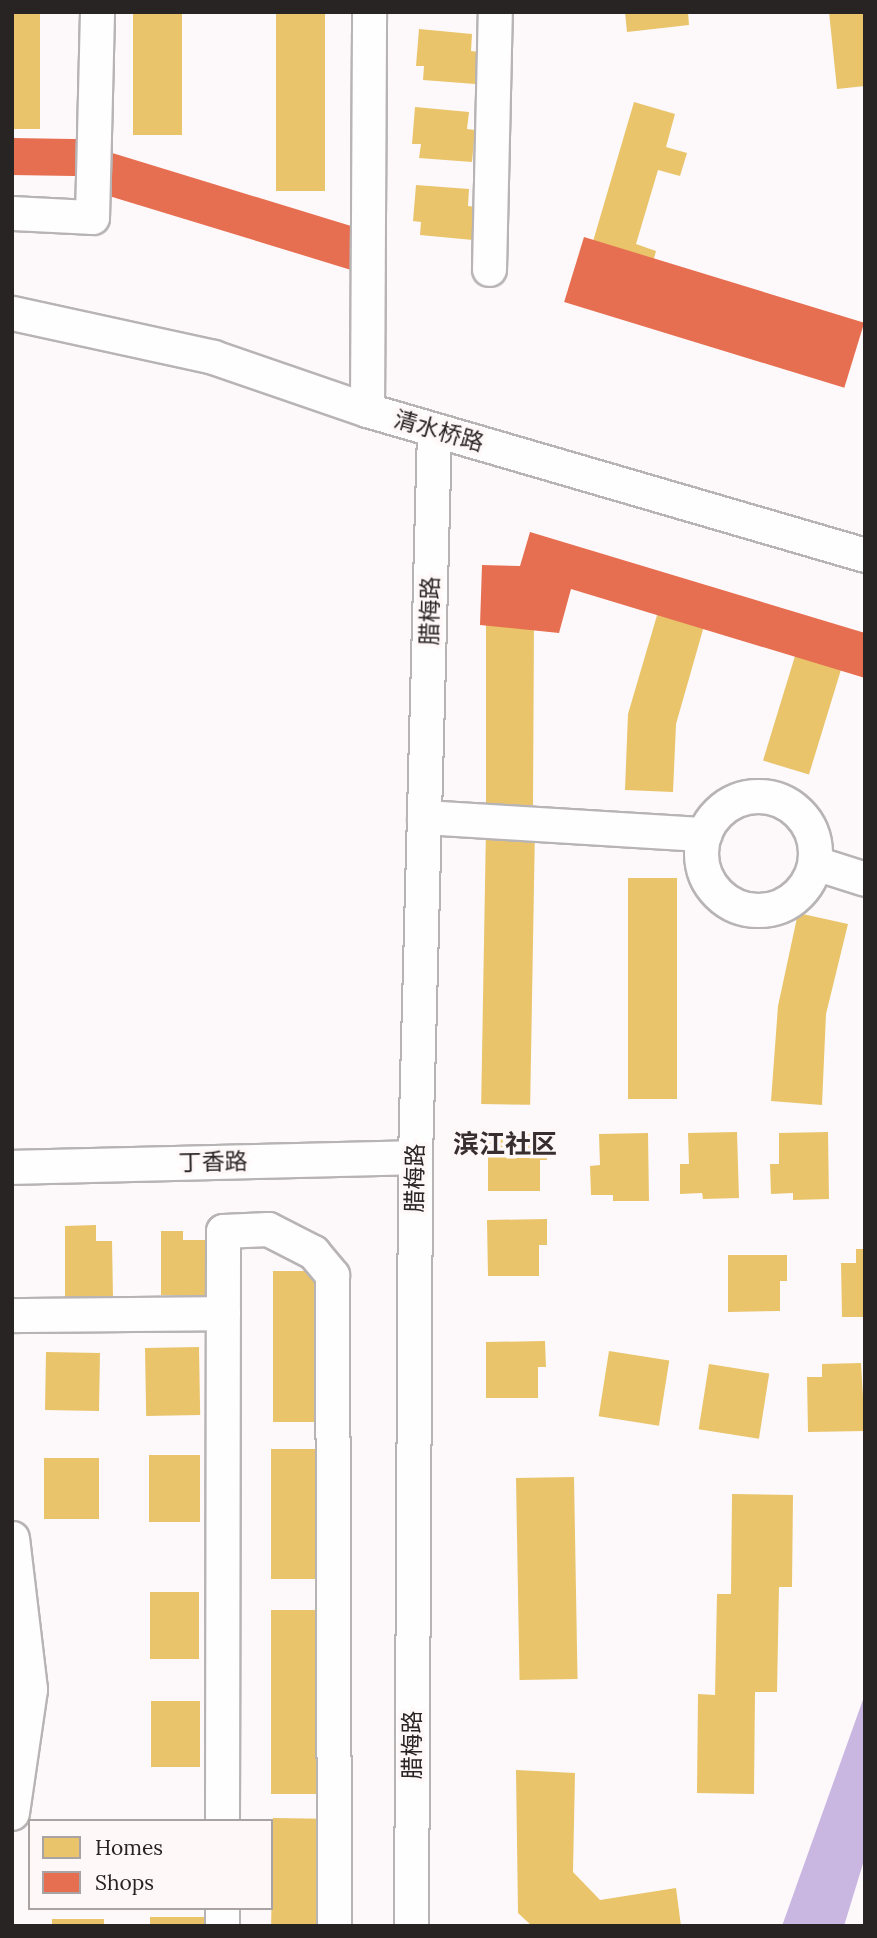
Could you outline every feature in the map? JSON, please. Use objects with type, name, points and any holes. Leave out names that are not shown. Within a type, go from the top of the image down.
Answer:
[{"type":"street","points":[[12,213],[92,217],[97,12]]},
{"type":"street","points":[[367,410],[369,12]]},
{"type":"street","points":[[489,269],[495,12]]},
{"type":"street","name":"清水桥路","points":[[12,313],[213,357],[367,410],[865,555]]},
{"type":"street","name":"腊梅路","points":[[411,1926],[415,1157],[434,430]]},
{"type":"street","points":[[756,796],[773,798],[802,816],[815,846],[815,863],[797,896],[763,911],[744,909],[713,888],[701,853],[704,834],[725,807],[756,796]]},
{"type":"street","points":[[425,817],[704,834]]},
{"type":"street","points":[[815,863],[865,879]]},
{"type":"street","name":"丁香路","points":[[12,1167],[415,1157]]},
{"type":"street","points":[[222,1819],[223,1231],[268,1229],[313,1252],[332,1275],[334,1926]]},
{"type":"street","points":[[12,1315],[223,1313]]},
{"type":"street","points":[[12,1538],[30,1689],[12,1813]]},
{"type":"shaded area","points":[[865,1694],[865,1857],[844,1926],[782,1926]]},
{"type":"building: Homes","points":[[12,12],[40,12],[40,129],[12,129]]},
{"type":"building: Homes","points":[[133,12],[182,12],[182,135],[133,135]]},
{"type":"building: Homes","points":[[276,12],[325,12],[325,191],[276,191]]},
{"type":"building: Homes","points":[[625,12],[688,12],[689,25],[627,32]]},
{"type":"building: Homes","points":[[829,12],[865,12],[865,86],[837,89]]},
{"type":"building: Homes","points":[[419,29],[472,34],[471,51],[479,52],[475,84],[423,80],[424,66],[416,66]]},
{"type":"building: Homes","points":[[634,102],[675,114],[666,147],[687,153],[680,176],[658,170],[636,244],[656,251],[650,273],[630,267],[620,302],[579,289]]},
{"type":"building: Homes","points":[[415,107],[469,112],[467,129],[475,130],[472,162],[419,158],[421,144],[412,144]]},
{"type":"building: Homes","points":[[416,185],[469,189],[468,206],[476,207],[473,240],[420,235],[421,222],[413,221]]},
{"type":"building: Homes","points":[[531,536],[578,551],[558,626],[534,621],[533,805],[486,806],[486,599],[513,601]]},
{"type":"building: Homes","points":[[668,578],[714,591],[676,724],[673,792],[625,790],[628,714]]},
{"type":"building: Homes","points":[[806,620],[852,634],[809,775],[763,761]]},
{"type":"building: Homes","points":[[486,827],[535,828],[530,1105],[481,1104]]},
{"type":"building: Homes","points":[[628,878],[677,878],[677,1099],[628,1099]]},
{"type":"building: Homes","points":[[798,913],[848,924],[826,1014],[822,1105],[771,1101],[778,1006]]},
{"type":"building: Homes","points":[[737,1132],[739,1198],[703,1199],[702,1193],[680,1194],[680,1164],[689,1164],[688,1133]]},
{"type":"building: Homes","points":[[828,1132],[829,1199],[793,1200],[793,1193],[771,1194],[770,1164],[779,1164],[779,1133]]},
{"type":"building: Homes","points":[[648,1133],[649,1201],[613,1201],[613,1195],[591,1195],[590,1166],[600,1165],[599,1134]]},
{"type":"building: Homes","points":[[488,1134],[547,1134],[547,1160],[540,1160],[540,1191],[488,1191]]},
{"type":"building: Homes","points":[[547,1219],[547,1245],[539,1245],[539,1276],[488,1276],[487,1220]]},
{"type":"building: Homes","points":[[96,1225],[96,1241],[112,1241],[113,1297],[65,1297],[65,1226]]},
{"type":"building: Homes","points":[[161,1231],[183,1231],[183,1240],[209,1240],[209,1296],[161,1295]]},
{"type":"building: Homes","points":[[856,1249],[865,1249],[865,1317],[842,1317],[841,1263],[856,1263]]},
{"type":"building: Homes","points":[[728,1255],[787,1255],[787,1281],[780,1281],[780,1311],[728,1312]]},
{"type":"building: Homes","points":[[273,1271],[323,1271],[323,1422],[273,1422]]},
{"type":"building: Homes","points":[[545,1341],[546,1367],[538,1367],[538,1398],[486,1398],[486,1342]]},
{"type":"building: Homes","points":[[199,1347],[200,1415],[146,1416],[145,1348]]},
{"type":"building: Homes","points":[[609,1351],[669,1361],[659,1426],[599,1416]]},
{"type":"building: Homes","points":[[46,1352],[100,1353],[99,1411],[45,1410]]},
{"type":"building: Homes","points":[[861,1363],[865,1431],[808,1432],[807,1377],[822,1377],[822,1364]]},
{"type":"building: Homes","points":[[709,1364],[769,1374],[759,1439],[699,1429]]},
{"type":"building: Homes","points":[[271,1449],[323,1449],[323,1579],[271,1579]]},
{"type":"building: Homes","points":[[149,1455],[200,1455],[200,1522],[149,1522]]},
{"type":"building: Homes","points":[[44,1458],[99,1458],[99,1519],[44,1519]]},
{"type":"building: Homes","points":[[574,1477],[578,1679],[520,1680],[516,1478]]},
{"type":"building: Homes","points":[[732,1494],[793,1495],[792,1587],[779,1587],[777,1692],[755,1692],[754,1794],[697,1793],[698,1694],[715,1695],[717,1594],[731,1594]]},
{"type":"building: Homes","points":[[150,1592],[199,1592],[199,1659],[150,1659]]},
{"type":"building: Homes","points":[[271,1610],[323,1610],[323,1794],[271,1794]]},
{"type":"building: Homes","points":[[151,1701],[200,1701],[200,1767],[151,1767]]},
{"type":"building: Homes","points":[[516,1770],[575,1773],[573,1872],[600,1900],[676,1888],[681,1926],[532,1926],[518,1913]]},
{"type":"building: Homes","points":[[273,1818],[323,1819],[321,1926],[271,1926]]},
{"type":"building: Homes","points":[[150,1917],[207,1917],[207,1926],[150,1926]]},
{"type":"building: Homes","points":[[52,1919],[104,1919],[104,1926],[52,1926]]},
{"type":"building: Shops","points":[[12,138],[89,139],[88,176],[12,175]]},
{"type":"building: Shops","points":[[109,152],[363,230],[351,270],[97,192]]},
{"type":"building: Shops","points":[[584,237],[864,323],[844,388],[564,302]]},
{"type":"building: Shops","points":[[530,532],[865,633],[865,678],[571,589],[559,633],[480,625],[482,565],[520,566]]},
{"type":"district","name":"滨江社区","points":[[505,1144]]}]
